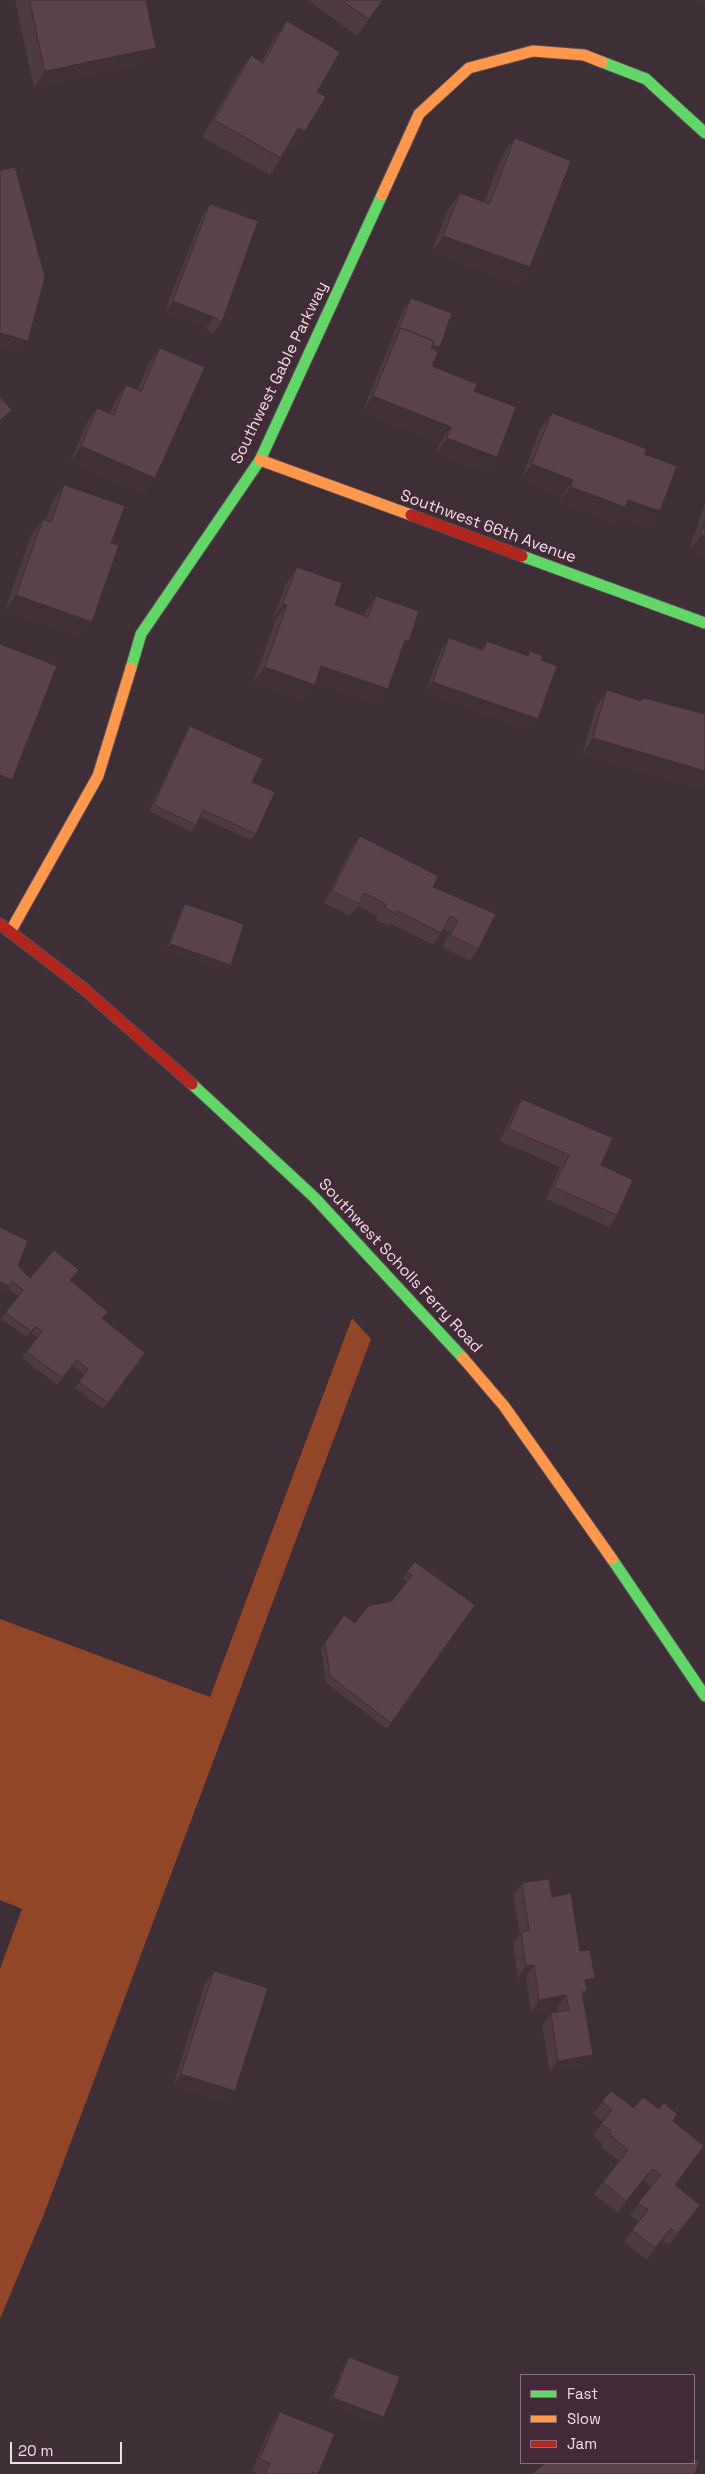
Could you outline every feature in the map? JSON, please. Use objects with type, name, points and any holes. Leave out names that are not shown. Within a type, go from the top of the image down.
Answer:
[{"type":"street","name":"Southwest Gable Parkway","points":[[10,932],[98,776],[141,634],[260,460],[419,114],[469,68],[533,51],[584,55],[646,79],[705,133]]},
{"type":"street","name":"Southwest 66th Avenue","points":[[260,460],[705,623]]},
{"type":"street","name":"Southwest Scholls Ferry Road","points":[[0,924],[83,988],[243,1129],[314,1197],[444,1335],[504,1406],[608,1553],[705,1696]]},
{"type":"shaded area","points":[[352,1318],[371,1339],[44,2214],[0,2319],[0,1969],[22,1909],[0,1900],[0,1619],[210,1697]]},
{"type":"building","points":[[30,0],[146,0],[156,48],[45,71]]},
{"type":"building","points":[[342,0],[383,0],[369,19]]},
{"type":"building","points":[[287,21],[340,52],[317,92],[326,97],[305,131],[298,128],[281,158],[214,120],[251,55],[263,63]]},
{"type":"building","points":[[515,138],[571,161],[530,267],[443,236],[460,193],[489,204]]},
{"type":"building","points":[[15,167],[45,277],[28,341],[0,333],[0,171]]},
{"type":"building","points":[[210,204],[258,221],[222,322],[173,301]]},
{"type":"building","points":[[411,298],[452,313],[440,347],[432,345],[434,341],[401,328],[398,332]]},
{"type":"building","points":[[401,328],[434,341],[431,348],[438,352],[432,366],[477,384],[474,391],[516,407],[497,457],[447,438],[451,427],[373,396]]},
{"type":"building","points":[[160,348],[205,367],[155,478],[81,446],[97,408],[114,415],[126,385],[141,391]]},
{"type":"building","points":[[0,397],[12,410],[0,421]]},
{"type":"building","points":[[552,413],[647,449],[644,454],[677,466],[660,511],[628,500],[625,507],[571,487],[573,480],[532,464]]},
{"type":"building","points":[[64,485],[125,506],[111,543],[119,545],[92,622],[16,595],[43,519],[51,522]]},
{"type":"building","points":[[705,521],[705,536],[701,535]]},
{"type":"building","points":[[297,567],[342,583],[335,605],[368,617],[376,596],[419,611],[409,641],[405,640],[388,689],[321,666],[315,685],[265,667],[287,605],[283,604]]},
{"type":"building","points":[[449,638],[483,650],[487,641],[528,656],[530,651],[543,656],[541,660],[557,666],[538,719],[433,682]]},
{"type":"building","points":[[0,644],[57,666],[12,780],[0,775]]},
{"type":"building","points":[[607,690],[641,701],[644,698],[705,714],[705,771],[593,738]]},
{"type":"building","points":[[190,726],[263,759],[252,782],[275,792],[256,834],[203,810],[196,825],[154,805]]},
{"type":"building","points":[[360,836],[438,876],[433,887],[496,914],[478,949],[450,935],[458,920],[450,916],[441,933],[398,911],[396,914],[385,908],[386,904],[364,893],[359,904],[332,891]]},
{"type":"building","points":[[185,904],[244,924],[231,965],[170,944]]},
{"type":"building","points":[[522,1099],[613,1138],[601,1165],[633,1180],[617,1215],[554,1187],[569,1155],[509,1129]]},
{"type":"building","points":[[0,1227],[28,1241],[18,1266],[30,1278],[54,1250],[79,1270],[70,1280],[108,1312],[102,1318],[145,1353],[108,1403],[79,1382],[88,1369],[77,1360],[62,1378],[27,1352],[42,1331],[36,1327],[31,1331],[5,1313],[23,1290],[12,1281],[10,1286],[0,1282]]},
{"type":"building","points":[[415,1562],[475,1605],[391,1723],[330,1676],[325,1642],[344,1615],[355,1623],[368,1606],[392,1601],[412,1575],[407,1572]]},
{"type":"building","points":[[549,1879],[552,1897],[571,1893],[580,1951],[590,1950],[595,1978],[585,1980],[587,1991],[582,1992],[593,2055],[558,2061],[551,2013],[569,2010],[566,1995],[539,2000],[534,1965],[526,1966],[521,1932],[529,1930],[522,1883]]},
{"type":"building","points":[[214,1971],[268,1988],[235,2091],[181,2074]]},
{"type":"building","points":[[611,2091],[634,2108],[643,2097],[659,2109],[664,2103],[677,2114],[673,2121],[704,2146],[675,2185],[700,2205],[677,2234],[671,2228],[655,2248],[632,2230],[648,2210],[638,2203],[661,2175],[652,2169],[626,2201],[603,2182],[628,2150],[610,2135],[611,2131],[601,2124],[612,2110],[602,2102]]},
{"type":"building","points":[[349,2357],[400,2377],[384,2417],[333,2398]]},
{"type":"building","points":[[280,2412],[335,2434],[318,2474],[312,2472],[311,2474],[265,2474],[270,2463],[260,2459]]},
{"type":"building","points":[[695,2459],[699,2461],[695,2474],[532,2474],[544,2464],[695,2464]]},
{"type":"traffic: fast","points":[[602,62],[646,79],[705,133]]},
{"type":"traffic: fast","points":[[131,668],[141,634],[260,460],[382,195]]},
{"type":"traffic: fast","points":[[522,556],[705,623]]},
{"type":"traffic: fast","points":[[192,1084],[314,1197],[463,1358]]},
{"type":"traffic: fast","points":[[612,1559],[705,1696]]},
{"type":"traffic: slow","points":[[382,195],[419,114],[469,68],[533,51],[584,55],[602,62]]},
{"type":"traffic: slow","points":[[260,460],[411,515]]},
{"type":"traffic: slow","points":[[10,932],[98,776],[131,668]]},
{"type":"traffic: slow","points":[[463,1358],[504,1406],[612,1559]]},
{"type":"traffic: jam","points":[[411,515],[522,556]]},
{"type":"traffic: jam","points":[[0,924],[83,988],[192,1084]]}]
